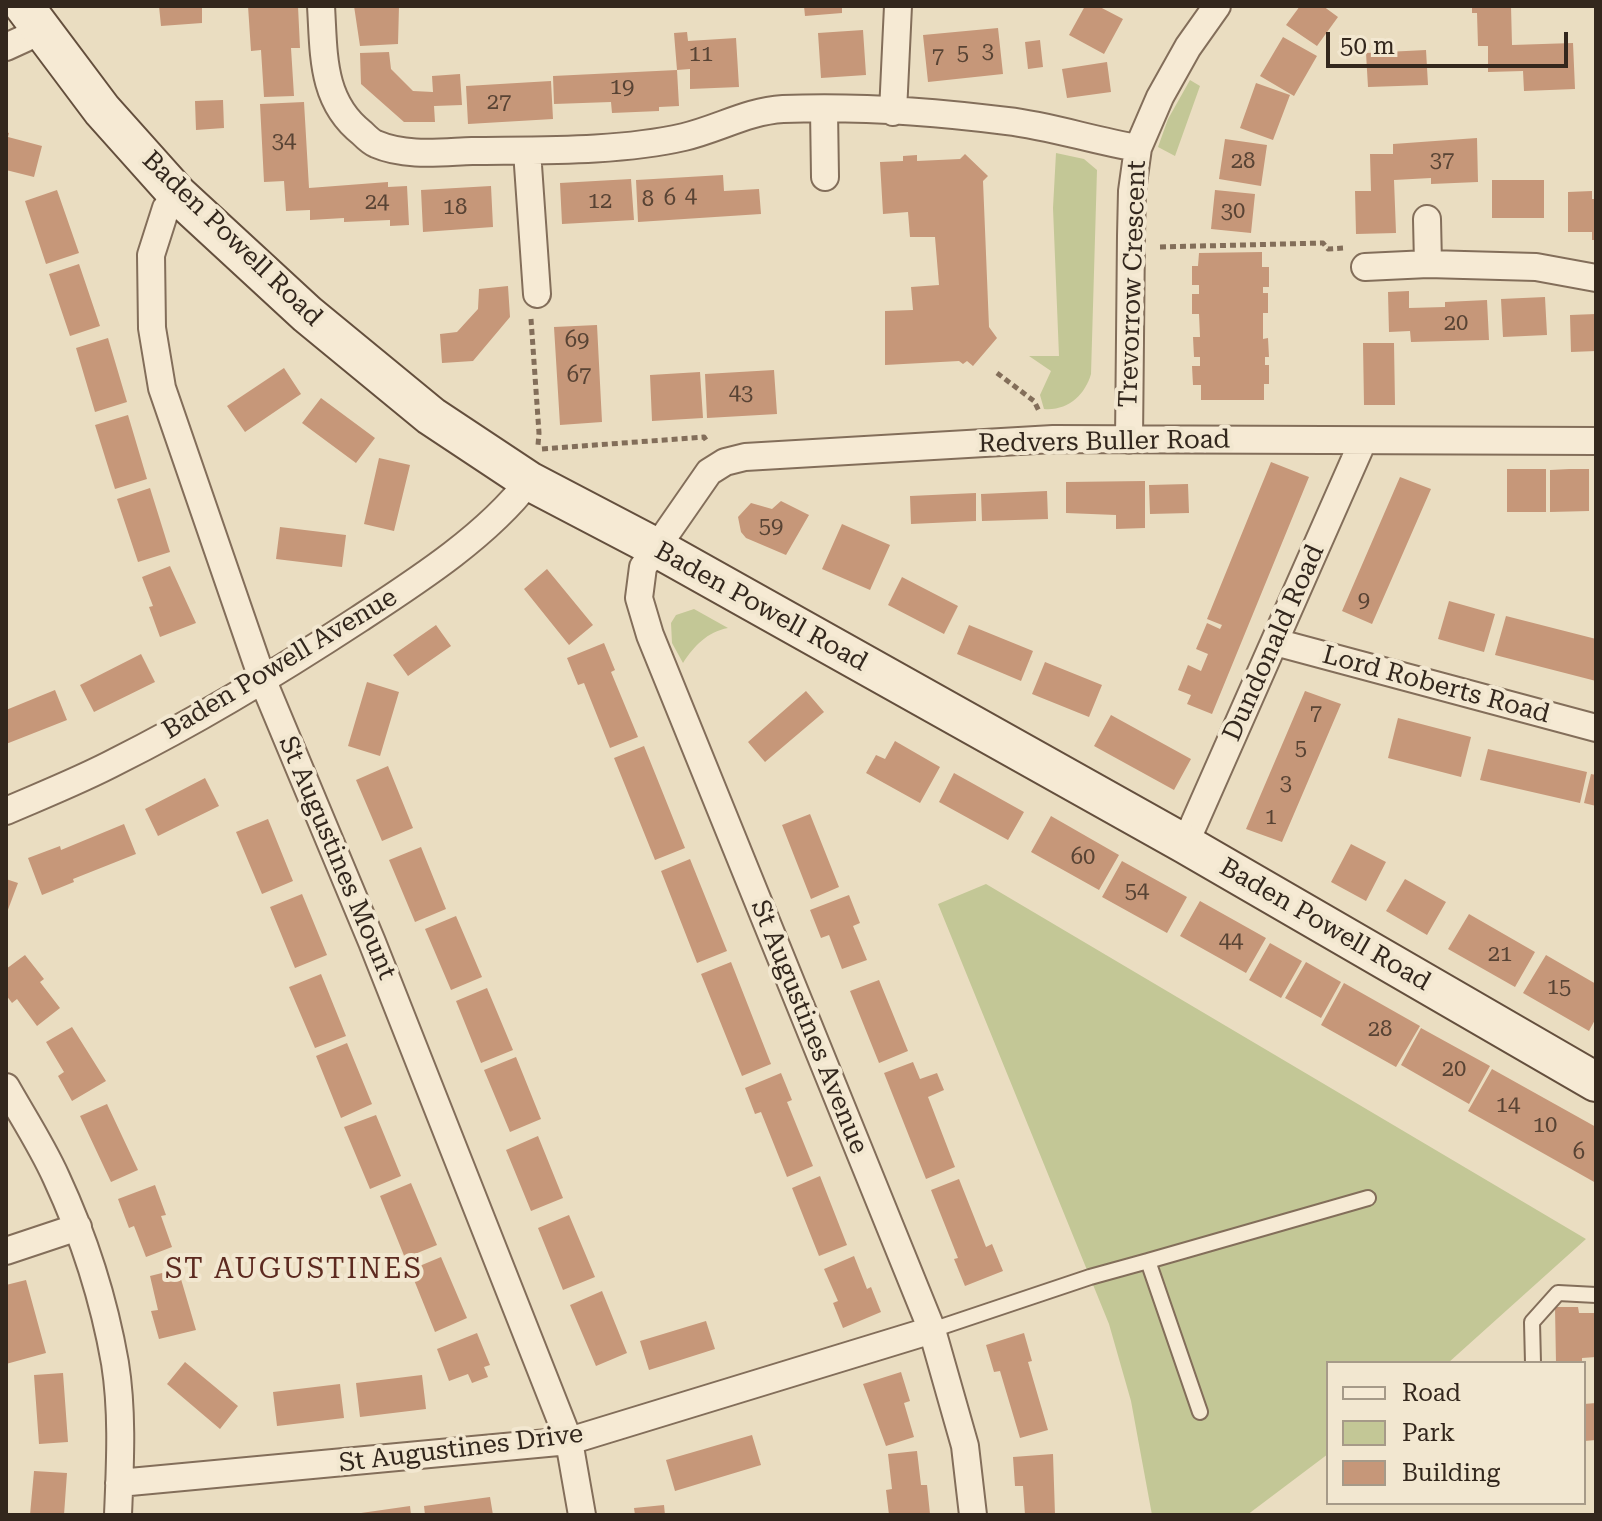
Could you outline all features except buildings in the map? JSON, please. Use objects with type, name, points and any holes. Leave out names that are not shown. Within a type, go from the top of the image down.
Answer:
[{"type":"street","points":[[321,6],[325,71],[331,95],[349,123],[375,144],[409,152],[527,151],[657,142],[688,136],[749,115],[781,109],[893,112],[1009,121],[1138,148]]},
{"type":"street","points":[[893,112],[898,6]]},
{"type":"street","name":"Trevorrow Crescent","points":[[1129,440],[1132,191],[1138,148],[1160,97],[1188,47],[1217,6]]},
{"type":"street","points":[[6,47],[32,19]]},
{"type":"street","name":"Baden Powell Road","points":[[32,19],[102,110],[178,195],[307,314],[431,416],[529,481],[655,547],[1185,844],[1596,1082]]},
{"type":"street","points":[[824,110],[825,177]]},
{"type":"street","points":[[527,151],[537,294]]},
{"type":"street","name":"St Augustines Mount","points":[[178,195],[166,208],[151,255],[152,328],[162,388],[263,681],[372,942],[569,1441],[582,1515]]},
{"type":"street","points":[[1427,219],[1428,264]]},
{"type":"street","points":[[1365,267],[1428,264],[1536,267],[1596,278]]},
{"type":"street","name":"Redvers Buller Road","points":[[725,462],[745,457],[1053,439],[1596,441]]},
{"type":"street","name":"Dundonald Road","points":[[1185,844],[1363,441]]},
{"type":"street","points":[[655,547],[709,472],[725,462]]},
{"type":"street","name":"Baden Powell Avenue","points":[[6,811],[117,761],[263,681],[403,590],[483,527],[516,498],[529,481]]},
{"type":"street","name":"St Augustines Avenue","points":[[655,547],[643,567],[639,598],[650,635],[932,1330],[965,1446],[973,1515]]},
{"type":"street","name":"Lord Roberts Road","points":[[1275,642],[1596,728]]},
{"type":"street","points":[[6,1087],[55,1174],[78,1227],[106,1321],[115,1365],[120,1424],[118,1515]]},
{"type":"street","points":[[6,1251],[78,1227]]},
{"type":"street","name":"St Augustines Drive","points":[[119,1483],[569,1441],[932,1330]]},
{"type":"lane","points":[[932,1330],[1090,1277],[1368,1198]]},
{"type":"lane","points":[[1148,1261],[1200,1412]]},
{"type":"lane","points":[[1533,1361],[1532,1322],[1558,1293],[1596,1295]]},
{"type":"path","points":[[1131,246],[1323,243],[1328,249],[1354,248],[1365,267]]},
{"type":"path","points":[[537,294],[531,320],[539,433],[537,449],[704,437],[725,462]]},
{"type":"path","points":[[997,373],[1034,401],[1053,439]]},
{"type":"green space","points":[[1190,80],[1200,86],[1175,156],[1158,147],[1168,119]]},
{"type":"green space","points":[[1056,153],[1084,159],[1097,170],[1091,374],[1074,400],[1061,407],[1044,409],[1040,395],[1051,371],[1029,356],[1059,356],[1053,208]]},
{"type":"green space","points":[[694,609],[728,628],[702,641],[683,663],[672,643],[671,623],[676,615]]},
{"type":"green space","points":[[986,884],[1586,1239],[1450,1361],[1326,1361],[1326,1456],[1247,1515],[1152,1515],[1131,1401],[1109,1324],[938,904]]},
{"type":"district","name":"ST AUGUSTINES","points":[[294,1270]]}]
